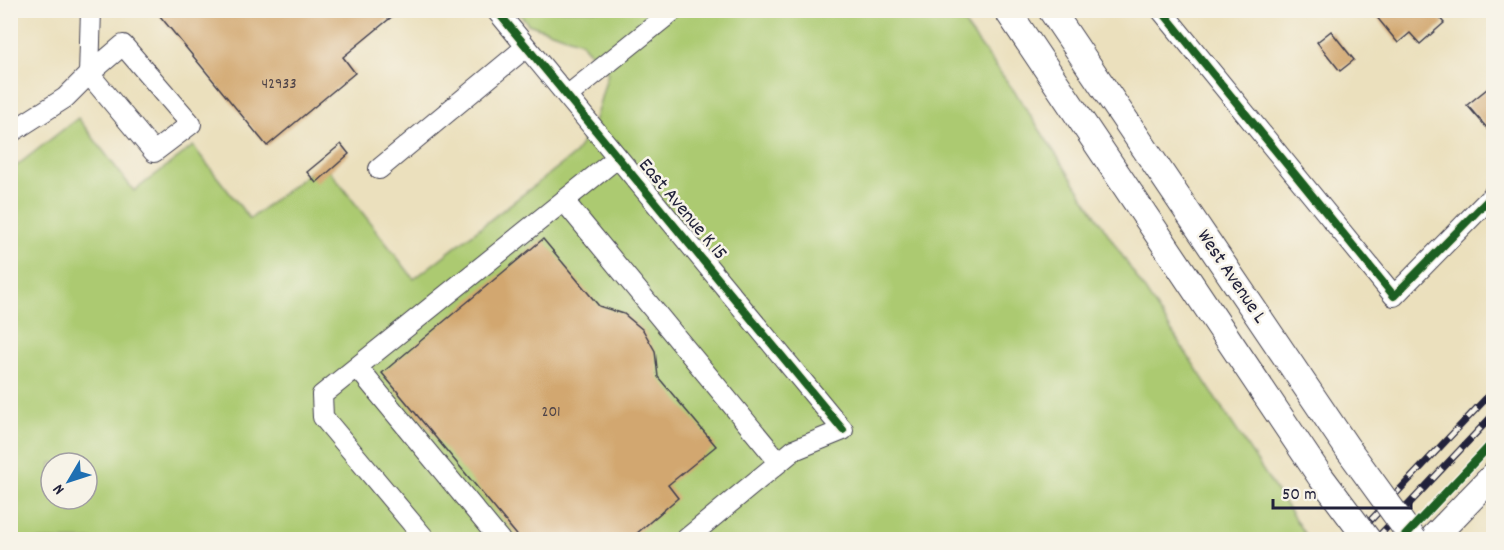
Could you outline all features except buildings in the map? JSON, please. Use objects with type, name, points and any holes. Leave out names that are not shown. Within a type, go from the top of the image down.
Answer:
[{"type":"main road","name":"West Avenue L","points":[[1007,10],[1320,476],[1368,540]]},
{"type":"main road","name":"West Avenue L","points":[[1052,10],[1348,449],[1414,540]]},
{"type":"main road","points":[[1431,540],[1494,475]]},
{"type":"street","points":[[10,133],[64,98],[89,74],[123,45],[191,124],[154,152],[89,74],[92,10]]},
{"type":"street","name":"East Avenue K 15","points":[[496,10],[843,430],[794,450],[779,462]]},
{"type":"street","points":[[567,96],[674,10]]},
{"type":"street","points":[[1161,10],[1394,296],[1494,194]]},
{"type":"street","points":[[379,169],[526,47]]},
{"type":"street","points":[[426,540],[323,417],[322,395],[617,158]]},
{"type":"street","points":[[564,201],[779,462],[685,540]]},
{"type":"street","points":[[357,367],[500,540]]},
{"type":"green space","points":[[517,10],[955,11],[1017,95],[1308,539],[11,540],[11,170],[78,118],[134,191],[193,146],[250,219],[323,162],[414,279],[575,154],[595,119],[608,73],[581,42],[528,24]]},
{"type":"railway","points":[[1352,540],[1494,390]]},
{"type":"railway","points":[[1375,540],[1494,414]]},
{"type":"cycle path","points":[[496,10],[843,430]]},
{"type":"cycle path","points":[[1161,10],[1394,296],[1494,194]]},
{"type":"cycle path","points":[[1401,540],[1494,441]]}]
